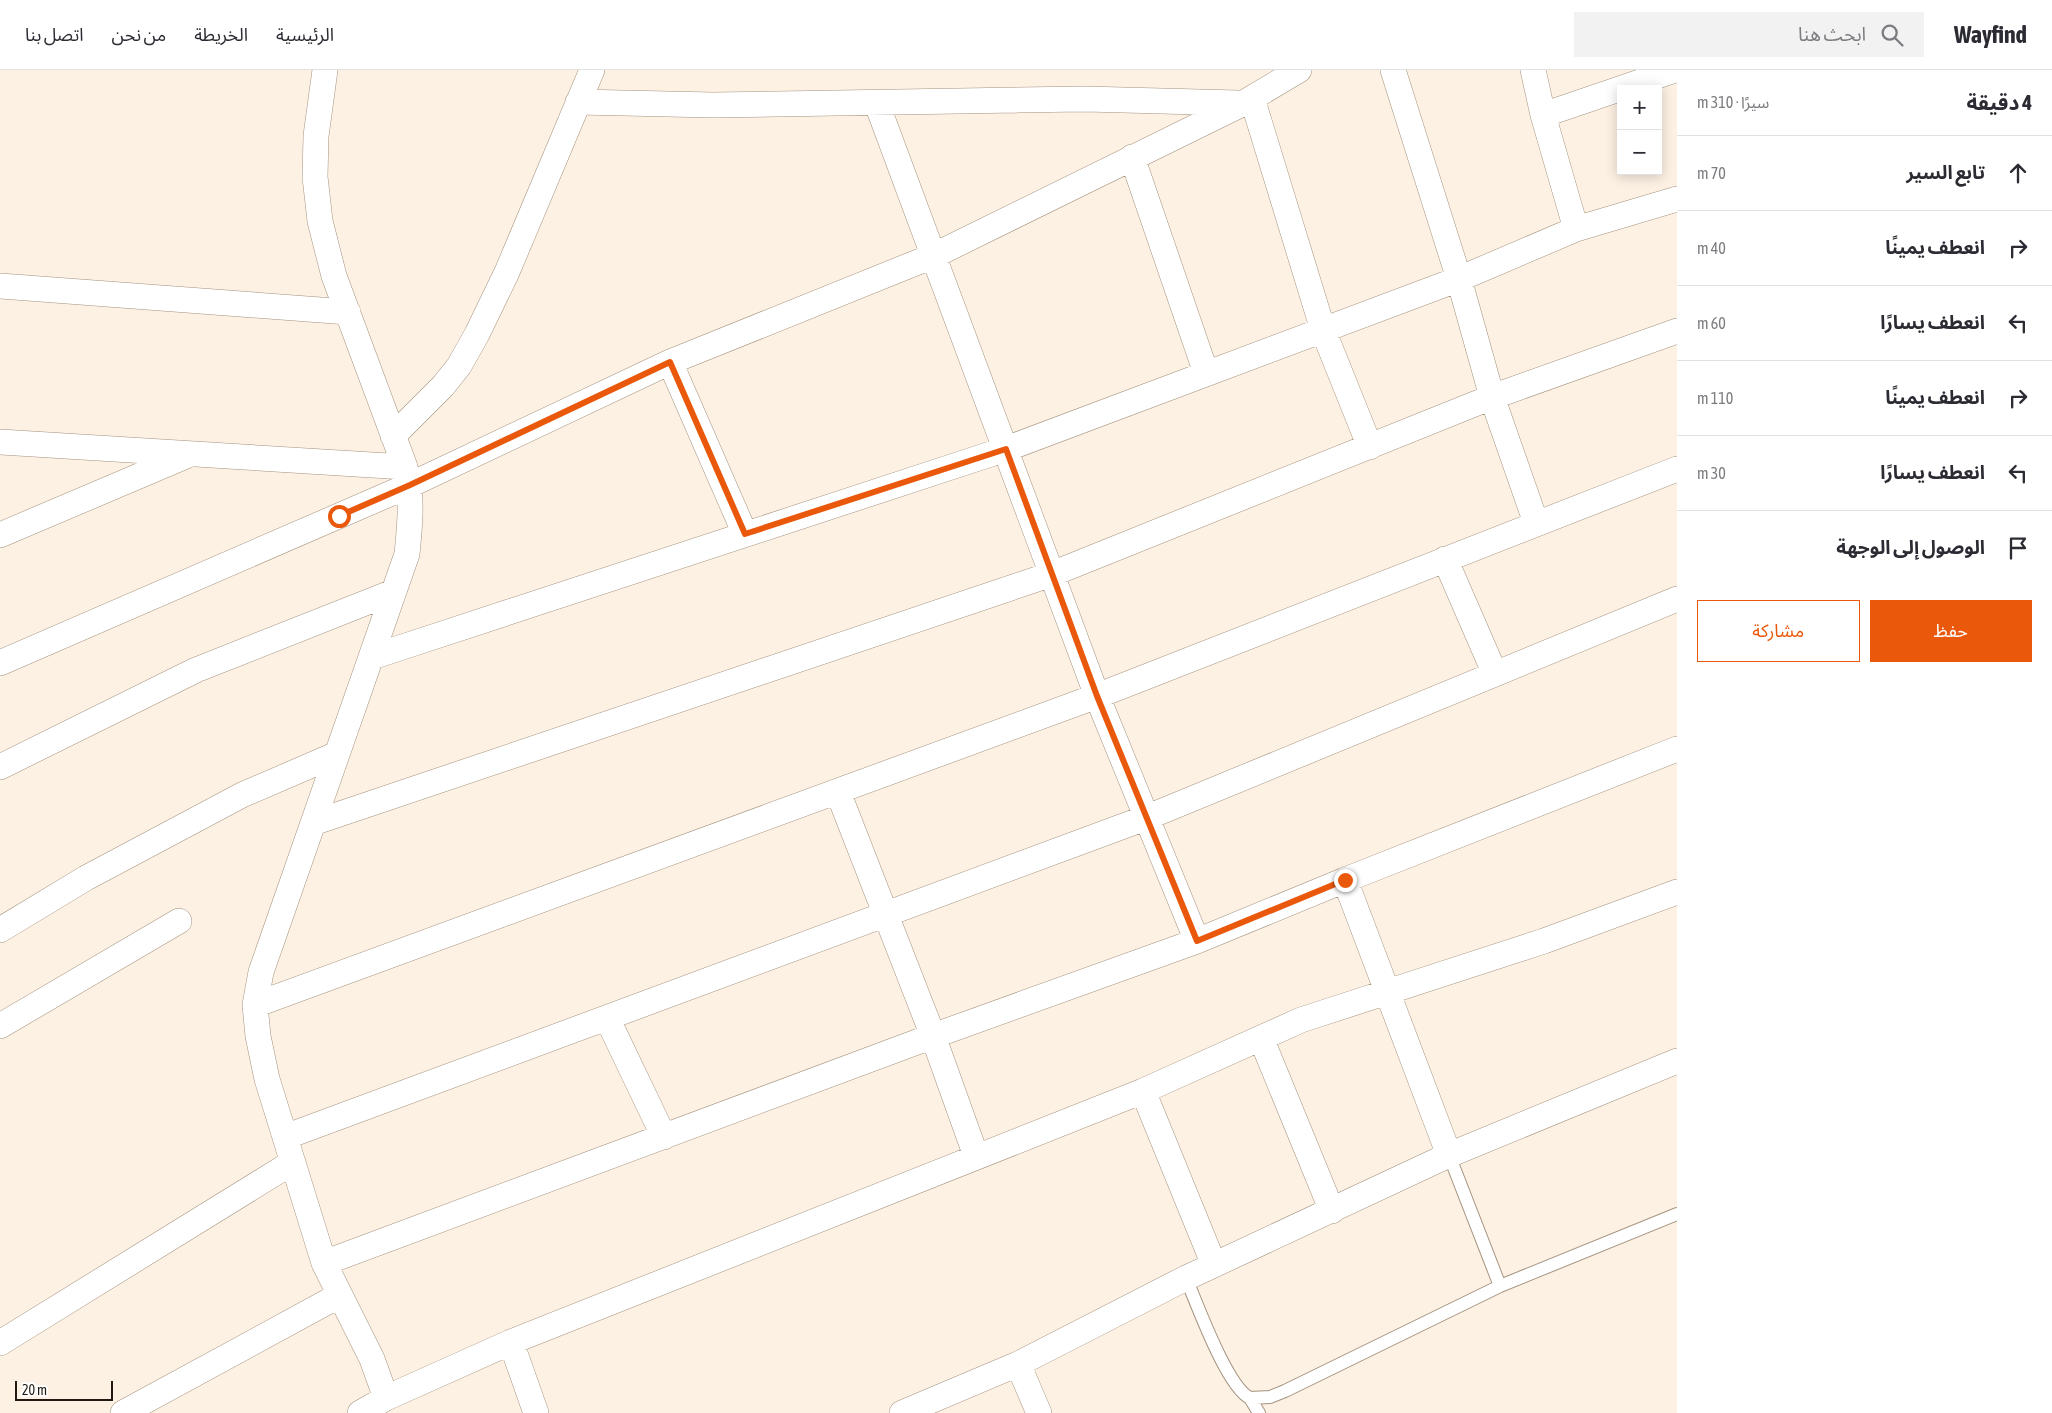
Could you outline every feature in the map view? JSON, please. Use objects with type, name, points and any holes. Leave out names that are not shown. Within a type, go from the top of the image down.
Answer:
[{"type":"street","points":[[325,70],[316,136],[315,177],[320,221],[334,276],[407,476],[407,554],[261,972],[255,1005],[258,1036],[267,1078],[324,1263],[372,1359],[386,1398]]},
{"type":"street","points":[[393,436],[443,386],[459,366],[477,334],[507,272],[592,70]]},
{"type":"street","points":[[0,663],[407,476],[670,362],[933,256],[1247,101],[1299,70]]},
{"type":"street","points":[[1393,70],[1459,279],[1492,397],[1536,523]]},
{"type":"street","points":[[1533,70],[1543,115],[1576,229]]},
{"type":"street","points":[[1543,115],[1675,70]]},
{"type":"street","points":[[578,102],[713,105],[877,104],[1085,99],[1247,101]]},
{"type":"street","points":[[1247,101],[1323,330],[1370,447]]},
{"type":"street","points":[[877,104],[1097,696],[1197,941]]},
{"type":"street","points":[[1132,157],[1206,373]]},
{"type":"street","points":[[372,657],[1006,449],[1459,279],[1576,229],[1677,199]]},
{"type":"street","points":[[0,286],[348,312]]},
{"type":"street","points":[[314,823],[1052,574],[1492,397],[1677,331]]},
{"type":"street","points":[[670,362],[745,534]]},
{"type":"street","points":[[0,442],[191,454],[407,476]]},
{"type":"street","points":[[0,535],[191,454]]},
{"type":"street","points":[[255,1005],[1097,696],[1677,469]]},
{"type":"street","points":[[1445,559],[1495,674]]},
{"type":"street","points":[[0,767],[196,670],[393,592]]},
{"type":"street","points":[[285,1137],[1148,817],[1677,599]]},
{"type":"street","points":[[324,1263],[934,1036],[1197,941],[1345,880],[1677,749]]},
{"type":"street","points":[[0,930],[86,878],[242,795],[337,754]]},
{"type":"street","points":[[838,792],[934,1036],[976,1156]]},
{"type":"street","points":[[1345,880],[1449,1154]]},
{"type":"street","points":[[360,1413],[386,1398],[511,1342],[976,1156],[1144,1091],[1301,1020],[1544,941],[1677,892]]},
{"type":"street","points":[[0,1026],[179,920]]},
{"type":"street","points":[[607,1018],[664,1137]]},
{"type":"street","points":[[1261,1038],[1332,1211]]},
{"type":"street","points":[[902,1413],[1018,1364],[1186,1278],[1332,1211],[1449,1154],[1677,1062]]},
{"type":"street","points":[[1144,1091],[1214,1265]]},
{"type":"street","points":[[0,1343],[293,1162]]},
{"type":"street","points":[[123,1413],[340,1295]]},
{"type":"street","points":[[511,1342],[536,1413]]},
{"type":"street","points":[[1018,1364],[1039,1413]]},
{"type":"lane","points":[[1449,1154],[1500,1286]]},
{"type":"lane","points":[[1250,1398],[1275,1396],[1500,1286],[1677,1214]]},
{"type":"lane","points":[[1186,1278],[1214,1344],[1236,1384],[1250,1398],[1259,1413]]},
{"type":"route","points":[[339,516],[410,485],[670,362],[745,534],[1006,449],[1097,696],[1197,941],[1345,880]]}]
